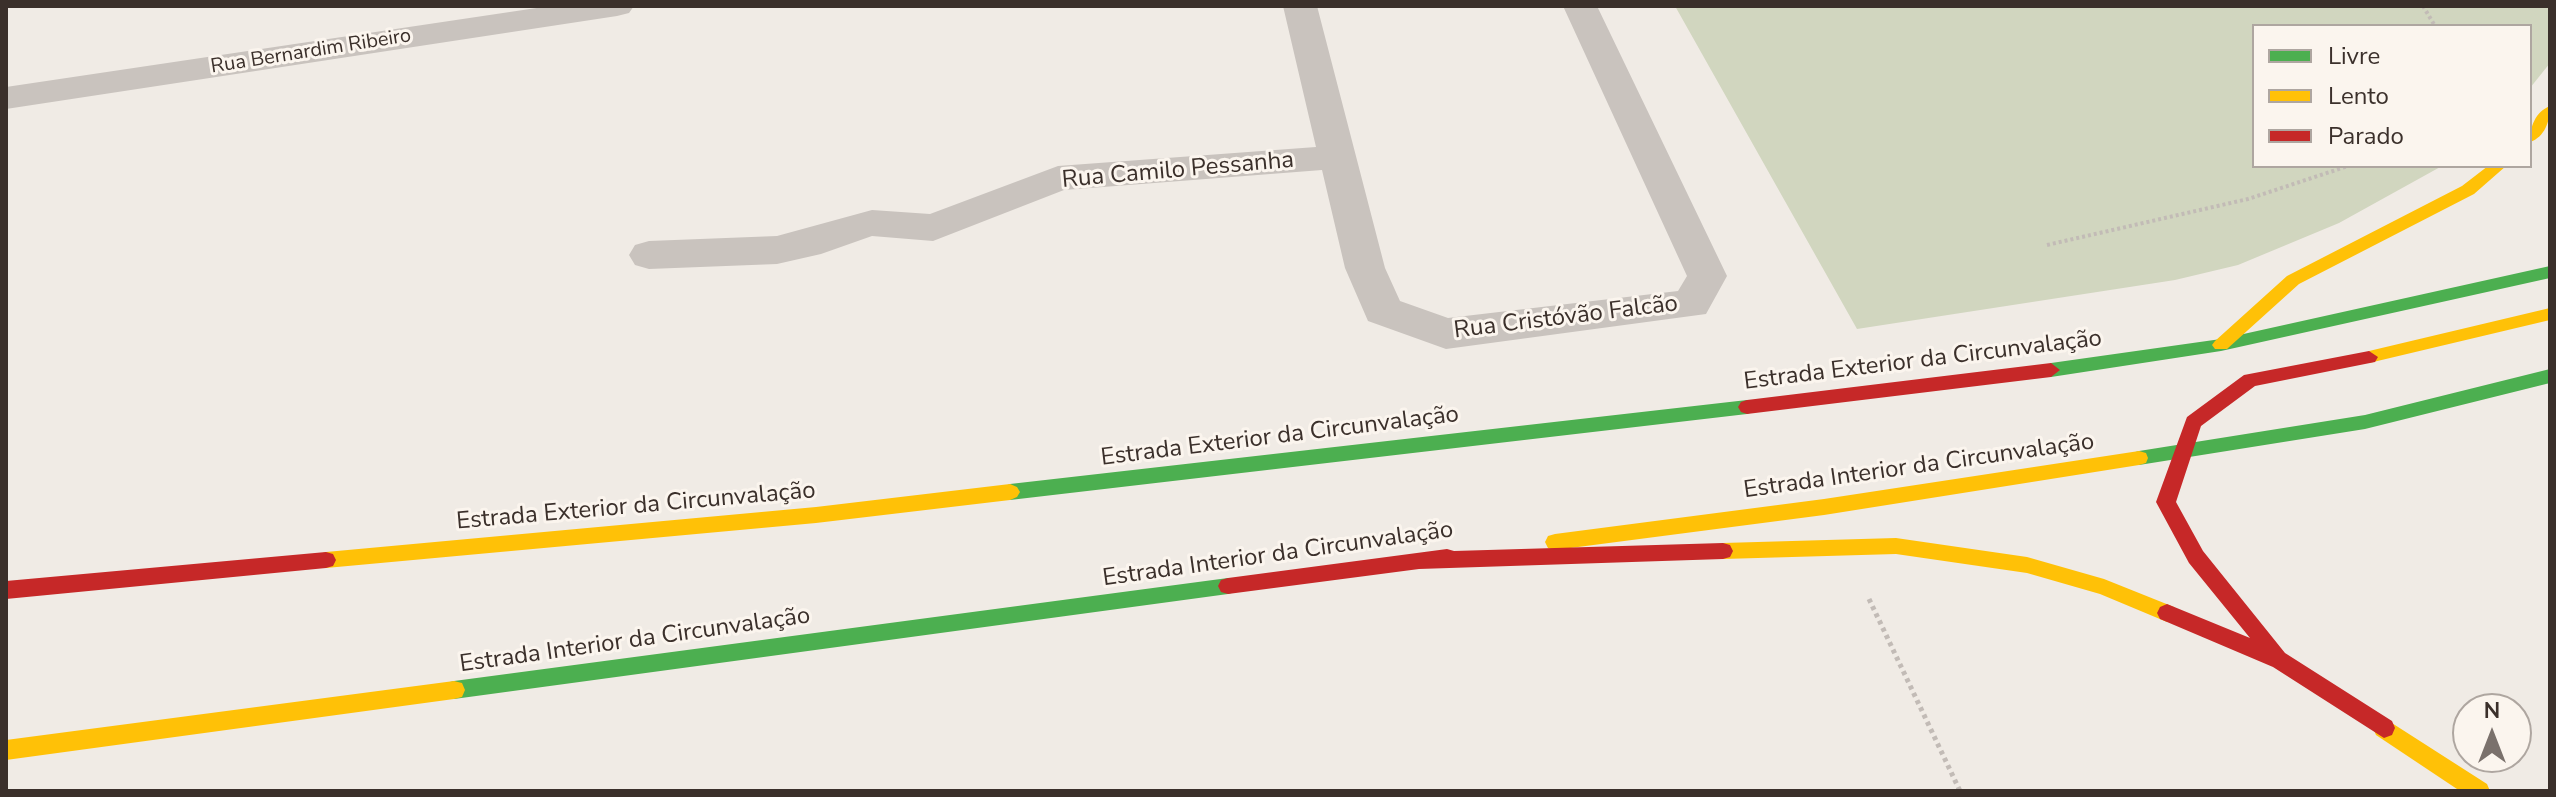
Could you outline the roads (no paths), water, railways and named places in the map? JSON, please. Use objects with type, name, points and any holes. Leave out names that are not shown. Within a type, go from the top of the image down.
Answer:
[{"type":"main road","points":[[2532,134],[2550,111]]},
{"type":"main road","points":[[2221,345],[2293,280],[2468,190],[2496,168]]},
{"type":"main road","name":"Estrada Exterior da Circunvalação","points":[[6,590],[816,515],[2014,376],[2221,345],[2550,272]]},
{"type":"main road","points":[[2280,660],[2196,557],[2166,502],[2193,422],[2250,380],[2409,349],[2550,314]]},
{"type":"main road","name":"Estrada Interior da Circunvalação","points":[[6,750],[1824,507],[2365,422],[2550,376]]},
{"type":"main road","points":[[1411,561],[1656,551],[1896,546],[2027,565],[2104,587],[2280,660],[2479,791]]},
{"type":"street","name":"Rua Bernardim Ribeiro","points":[[6,98],[617,6]]},
{"type":"street","name":"Rua Cristóvão Falcão","points":[[1300,6],[1365,268],[1383,311],[1446,334],[1691,304],[1707,276],[1580,6]]},
{"type":"street","name":"Rua Camilo Pessanha","points":[[649,255],[777,250],[807,244],[858,225],[872,223],[933,228],[1058,178],[1337,157]]}]
